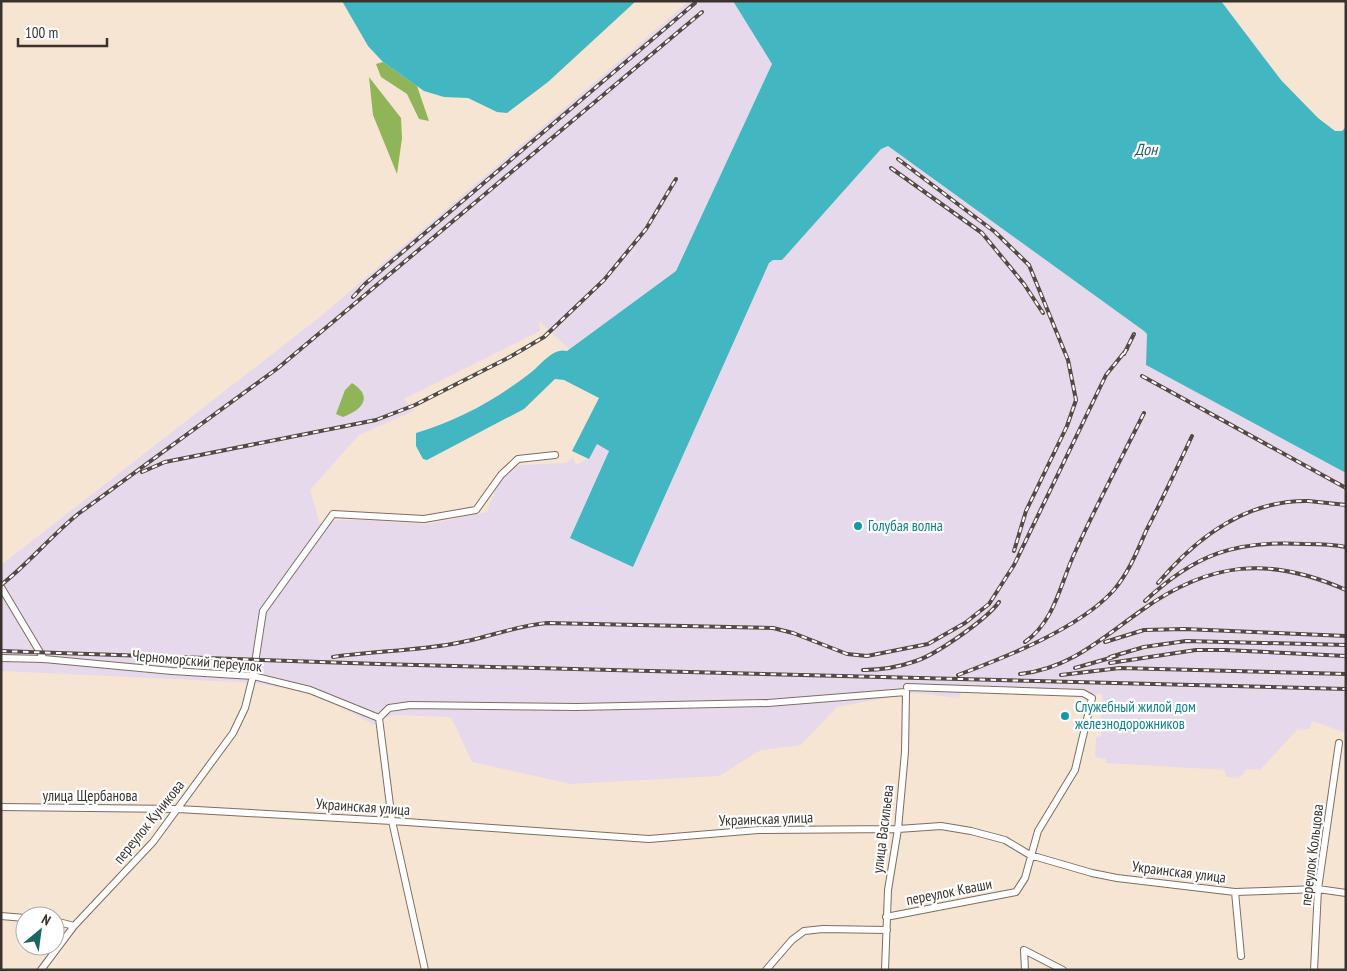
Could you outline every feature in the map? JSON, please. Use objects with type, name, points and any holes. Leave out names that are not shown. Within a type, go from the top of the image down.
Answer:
[{"type":"street","name":"переулок Куникова","points":[[40,970],[74,926],[153,842],[233,733],[245,708],[253,676],[263,611],[333,514],[424,519],[476,510],[501,475],[518,459],[555,455]]},
{"type":"street","points":[[1,587],[44,659]]},
{"type":"street","name":"Черноморский переулок","points":[[1,658],[44,659],[172,672],[253,676],[310,690],[379,718]]},
{"type":"street","points":[[425,970],[392,821],[379,718],[389,708],[410,705],[577,707],[768,703],[906,689],[1083,693],[1092,698],[1075,770],[1038,831],[1030,855]]},
{"type":"street","name":"улица Васильева","points":[[885,970],[886,916],[898,829],[905,752],[906,689]]},
{"type":"street","name":"переулок Кольцова","points":[[1314,970],[1318,889],[1339,743]]},
{"type":"street","name":"улица Щербанова","points":[[1,807],[178,809]]},
{"type":"street","name":"Украинская улица","points":[[178,809],[392,821],[649,839],[758,830],[898,829],[941,826],[971,831],[1005,840],[1030,855],[1092,873],[1117,878],[1235,892],[1318,889],[1346,893]]},
{"type":"street","name":"переулок Кваши","points":[[886,916],[1016,892],[1025,878],[1030,855]]},
{"type":"street","points":[[1235,892],[1241,956]]},
{"type":"street","points":[[1,916],[15,917]]},
{"type":"street","points":[[65,924],[74,926]]},
{"type":"street","points":[[766,969],[792,940],[804,931],[823,928],[887,930]]},
{"type":"street","points":[[1025,970],[1024,950],[1063,970]]},
{"type":"shaded area","points":[[689,1],[733,1],[772,64],[676,271],[569,349],[539,321],[540,331],[404,399],[414,411],[359,435],[310,490],[320,524],[339,520],[361,520],[429,524],[487,512],[498,483],[510,471],[520,465],[566,463],[573,457],[576,465],[588,458],[597,444],[609,450],[570,538],[719,373],[769,263],[773,260],[782,260],[881,149],[888,146],[1144,331],[1147,334],[1146,365],[1346,473],[1346,733],[1312,721],[1310,729],[1297,730],[1260,770],[1246,769],[1240,778],[1226,777],[1225,770],[1106,763],[1106,759],[1095,757],[1096,737],[1101,736],[1102,694],[962,691],[959,698],[913,693],[837,707],[801,745],[761,750],[719,776],[570,784],[472,762],[451,717],[391,715],[374,725],[320,695],[255,683],[1,671],[1,565],[321,316]]},
{"type":"green space","points":[[383,62],[417,86],[429,121],[419,119],[407,94],[381,77],[376,64]]},
{"type":"green space","points":[[369,77],[401,118],[402,138],[397,174],[373,115]]},
{"type":"green space","points":[[352,383],[363,393],[363,403],[356,411],[343,417],[336,414],[345,390]]},
{"type":"water","points":[[342,1],[636,1],[548,82],[507,113],[497,112],[468,98],[444,97],[424,91],[383,62],[368,46]]},
{"type":"water","name":"Дон","points":[[733,1],[1221,1],[1281,80],[1318,118],[1335,131],[1342,131],[1346,127],[1346,473],[1146,365],[1147,334],[1144,331],[888,146],[881,149],[782,260],[773,260],[769,263],[633,567],[570,538],[609,451],[597,444],[589,459],[572,451],[599,398],[564,380],[555,379],[524,409],[427,460],[423,459],[416,446],[416,433],[461,416],[503,392],[529,374],[552,354],[562,350],[567,351],[676,271],[772,64]]},
{"type":"railway","points":[[353,297],[365,284],[695,3]]},
{"type":"railway","points":[[1,585],[78,514],[278,368],[702,12]]},
{"type":"railway","points":[[898,159],[995,232],[1029,265],[1068,360],[1076,400],[1067,426],[1026,511],[1014,551]]},
{"type":"railway","points":[[891,168],[982,233],[1024,284],[1043,313]]},
{"type":"railway","points":[[142,472],[165,462],[376,420],[415,405],[508,358],[544,337],[604,280],[646,229],[676,179]]},
{"type":"railway","points":[[1124,354],[1134,334]]},
{"type":"railway","points":[[333,657],[452,644],[547,623],[773,628],[793,633],[847,654],[867,656],[928,644],[965,623],[989,604],[1014,565],[1106,375],[1127,349]]},
{"type":"railway","points":[[1142,376],[1346,488]]},
{"type":"railway","points":[[1025,642],[1044,623],[1051,612],[1084,533],[1144,413]]},
{"type":"railway","points":[[958,675],[1019,651],[1061,630],[1081,618],[1113,591],[1132,562],[1192,436]]},
{"type":"railway","points":[[1158,583],[1189,551],[1206,537],[1243,515],[1263,507],[1285,502],[1308,501],[1346,505]]},
{"type":"railway","points":[[1145,601],[1181,572],[1199,561],[1218,553],[1237,548],[1280,543],[1325,544],[1346,547]]},
{"type":"railway","points":[[1020,674],[1038,671],[1070,658],[1099,641],[1167,594],[1192,581],[1217,573],[1241,569],[1266,568],[1318,579],[1346,590]]},
{"type":"railway","points":[[863,670],[883,669],[910,663],[925,657],[948,644],[973,626],[999,602]]},
{"type":"railway","points":[[1105,642],[1144,630],[1184,629],[1346,636]]},
{"type":"railway","points":[[1110,657],[1144,647],[1186,641],[1346,645]]},
{"type":"railway","points":[[1110,663],[1196,650],[1346,656]]},
{"type":"railway","points":[[1,651],[379,664],[1346,689]]},
{"type":"railway","points":[[1075,668],[1117,656]]},
{"type":"railway","points":[[1061,675],[1120,668],[1346,674]]},
{"type":"place","name":"Голубая волна","points":[[858,526]]},
{"type":"place","name":"Служебный жилой дом железнодорожников","points":[[1065,716]]}]
